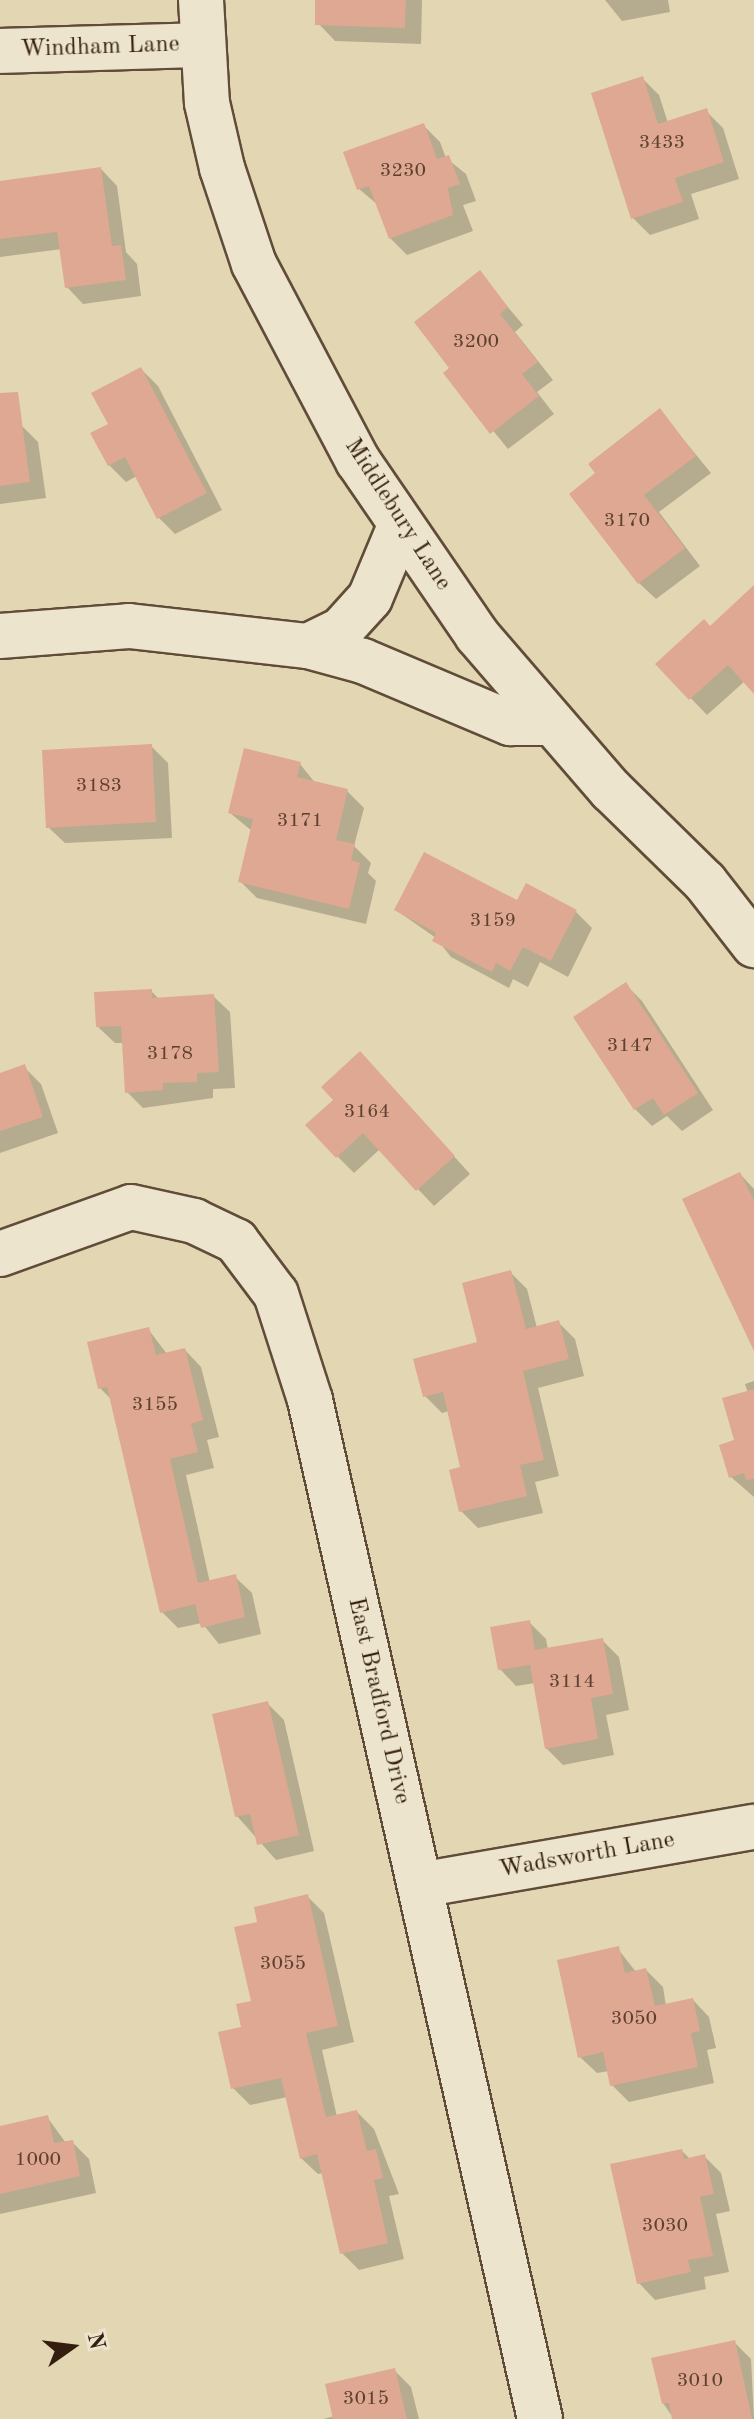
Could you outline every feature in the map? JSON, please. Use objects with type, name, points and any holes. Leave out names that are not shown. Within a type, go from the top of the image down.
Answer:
[{"type":"street","name":"Middlebury Lane","points":[[201,0],[201,45],[222,168],[254,264],[300,358],[400,526],[477,635],[550,723],[705,882],[754,945]]},
{"type":"street","name":"Windham Lane","points":[[0,51],[201,45]]},
{"type":"street","points":[[308,646],[341,630],[370,598],[400,526]]},
{"type":"street","points":[[0,636],[129,626],[308,646],[363,661],[510,723],[550,723]]},
{"type":"street","name":"East Bradford Drive","points":[[0,1254],[131,1207],[194,1221],[236,1241],[276,1294],[310,1400],[540,2419]]},
{"type":"street","name":"Wadsworth Lane","points":[[420,1885],[754,1827]]},
{"type":"building","points":[[315,0],[406,0],[405,28],[315,25]]},
{"type":"building","points":[[643,76],[658,124],[707,108],[724,162],[675,178],[683,202],[631,219],[591,93]]},
{"type":"building","points":[[424,123],[437,159],[449,155],[460,184],[448,188],[453,215],[389,239],[369,186],[357,190],[343,152]]},
{"type":"building","points":[[101,167],[112,246],[121,245],[126,280],[65,288],[57,232],[0,239],[0,181]]},
{"type":"building","points":[[480,270],[508,307],[500,314],[538,362],[522,374],[539,396],[490,434],[443,373],[449,368],[414,322]]},
{"type":"building","points":[[141,367],[207,493],[157,519],[125,457],[108,466],[90,433],[108,424],[91,393]]},
{"type":"building","points":[[18,392],[30,482],[0,486],[0,393]]},
{"type":"building","points":[[660,408],[696,456],[644,495],[685,548],[638,584],[569,494],[595,473],[588,464]]},
{"type":"building","points":[[754,585],[754,694],[728,665],[689,700],[655,664],[704,619],[710,626]]},
{"type":"building","points":[[152,744],[156,822],[46,828],[42,750]]},
{"type":"building","points":[[244,748],[301,762],[297,777],[348,789],[336,840],[355,844],[351,860],[360,863],[349,909],[238,882],[253,819],[228,813]]},
{"type":"building","points":[[424,852],[517,900],[526,883],[577,910],[551,961],[523,947],[510,971],[496,963],[492,972],[432,941],[436,933],[394,910]]},
{"type":"building","points":[[626,982],[698,1093],[664,1115],[653,1098],[634,1110],[573,1017]]},
{"type":"building","points":[[152,989],[152,998],[214,994],[219,1072],[197,1073],[197,1082],[163,1083],[163,1090],[125,1093],[121,1026],[96,1027],[94,992]]},
{"type":"building","points":[[360,1051],[455,1156],[416,1191],[363,1133],[336,1158],[305,1125],[333,1100],[321,1087]]},
{"type":"building","points":[[25,1064],[43,1117],[0,1131],[0,1073]]},
{"type":"building","points":[[740,1172],[754,1201],[754,1351],[682,1199]]},
{"type":"building","points":[[511,1270],[526,1329],[559,1320],[569,1359],[523,1371],[544,1460],[520,1465],[527,1496],[459,1512],[449,1470],[460,1467],[443,1392],[423,1397],[413,1359],[477,1342],[462,1283]]},
{"type":"building","points":[[149,1327],[156,1355],[185,1348],[203,1420],[191,1424],[198,1452],[170,1459],[198,1583],[236,1574],[245,1617],[201,1628],[195,1604],[160,1613],[107,1387],[98,1389],[87,1342]]},
{"type":"building","points":[[754,1389],[754,1479],[746,1480],[744,1473],[729,1478],[719,1445],[734,1440],[722,1398]]},
{"type":"building","points":[[530,1620],[535,1650],[603,1638],[613,1694],[591,1698],[598,1739],[545,1749],[530,1665],[498,1670],[490,1627]]},
{"type":"building","points":[[268,1701],[299,1835],[257,1845],[250,1814],[235,1817],[212,1714]]},
{"type":"building","points":[[308,1894],[338,2026],[306,2033],[326,2117],[357,2110],[367,2151],[376,2149],[383,2178],[374,2180],[388,2243],[340,2254],[317,2154],[300,2159],[281,2078],[231,2089],[218,2032],[241,2027],[236,2004],[251,2001],[234,1927],[257,1922],[254,1907]]},
{"type":"building","points":[[619,1946],[625,1973],[646,1968],[655,2006],[693,1998],[700,2031],[691,2033],[698,2067],[610,2086],[603,2052],[578,2058],[557,1960]]},
{"type":"building","points":[[48,2115],[54,2143],[73,2140],[80,2176],[0,2194],[0,2126]]},
{"type":"building","points":[[682,2149],[684,2159],[705,2154],[714,2194],[700,2197],[713,2256],[688,2260],[691,2272],[637,2284],[610,2164]]},
{"type":"building","points":[[735,2340],[752,2419],[672,2419],[669,2403],[662,2404],[651,2358]]},
{"type":"building","points":[[395,2368],[407,2419],[333,2419],[325,2384]]}]
